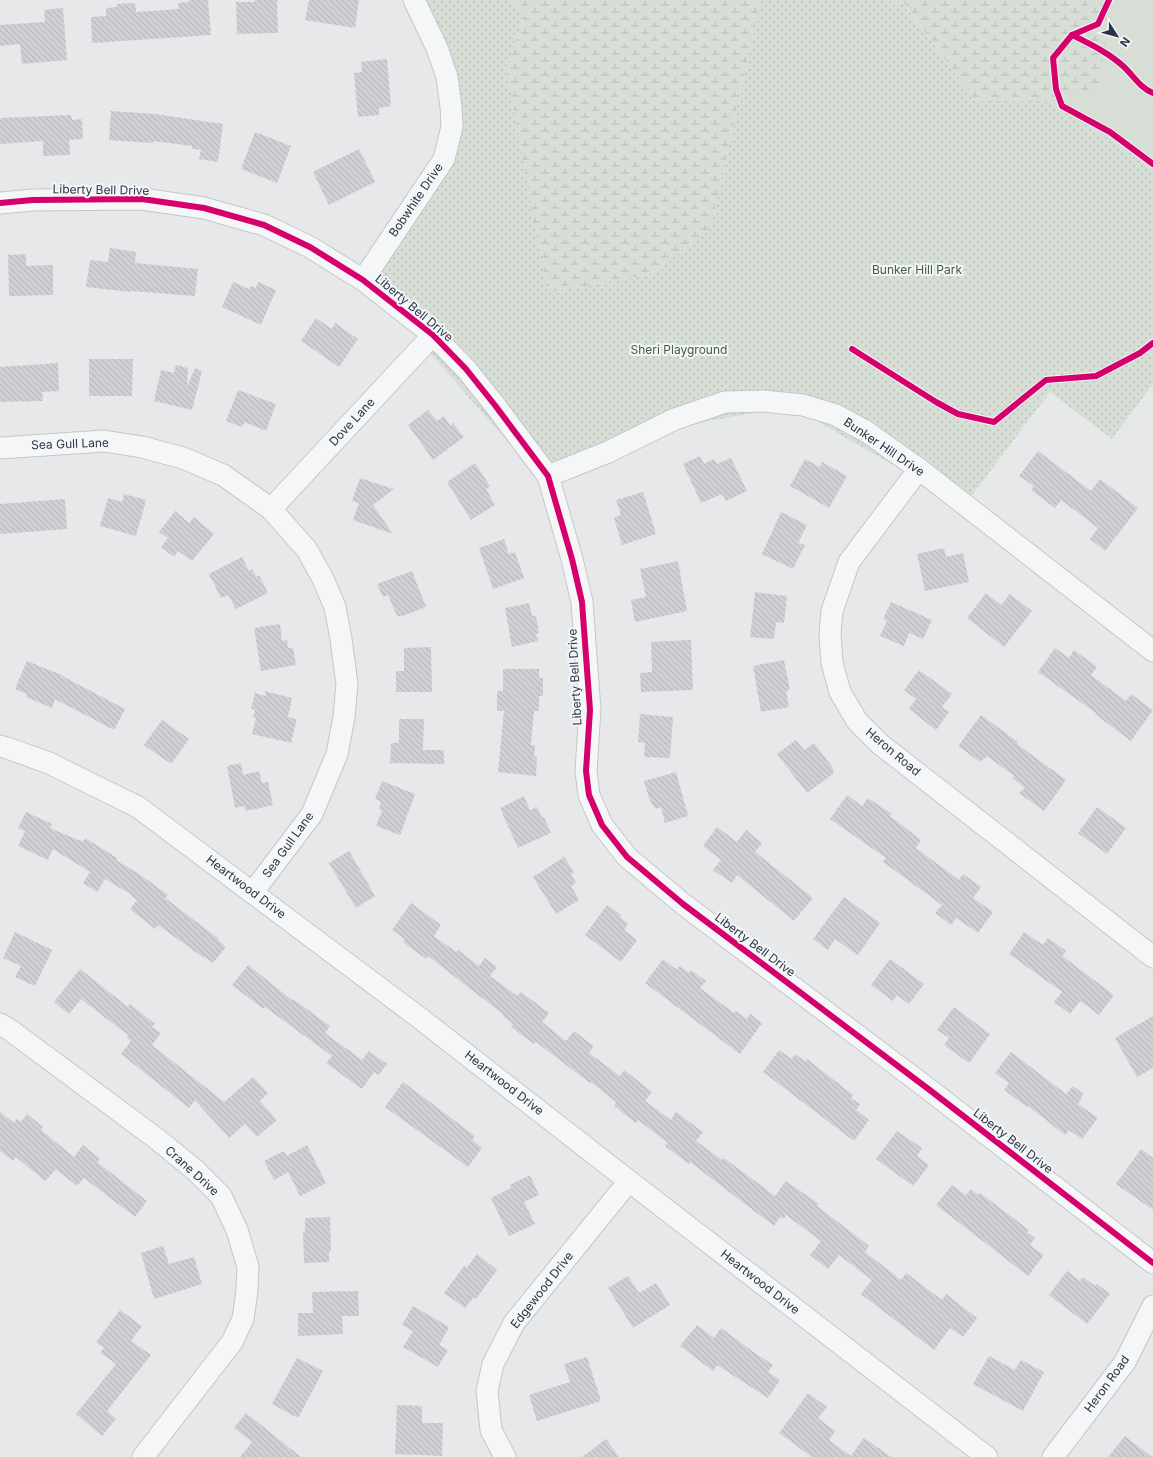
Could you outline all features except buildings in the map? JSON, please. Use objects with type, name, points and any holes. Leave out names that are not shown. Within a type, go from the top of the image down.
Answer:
[{"type":"street","name":"Bobwhite Drive","points":[[362,280],[444,159],[452,127],[447,77],[437,48],[414,0]]},
{"type":"street","name":"Liberty Bell Drive","points":[[0,202],[33,200],[142,199],[204,208],[264,225],[310,247],[362,280],[433,335],[466,369],[548,476],[572,559],[582,602],[590,710],[586,771],[589,795],[602,826],[627,857],[682,904],[931,1091],[1153,1263]]},
{"type":"street","name":"Dove Lane","points":[[271,509],[433,335]]},
{"type":"street","name":"Bunker Hill Drive","points":[[548,476],[608,452],[675,419],[725,402],[763,401],[803,405],[836,415],[867,432],[919,469],[1153,651]]},
{"type":"street","name":"Sea Gull Lane","points":[[0,448],[104,440],[142,447],[184,458],[223,475],[271,509],[307,550],[323,579],[335,607],[347,684],[344,717],[337,754],[312,814],[253,892]]},
{"type":"street","name":"Heron Road","points":[[919,469],[849,562],[832,611],[830,634],[832,663],[840,692],[857,721],[880,744],[1153,957]]},
{"type":"street","name":"Heartwood Drive","points":[[0,746],[49,763],[138,807],[421,1018],[629,1181],[987,1457]]},
{"type":"street","name":"Crane Drive","points":[[0,1024],[157,1139],[195,1170],[221,1196],[237,1230],[248,1267],[247,1291],[243,1319],[232,1342],[143,1457]]},
{"type":"street","name":"Edgewood Drive","points":[[505,1457],[491,1430],[487,1391],[493,1364],[514,1323],[629,1181]]},
{"type":"street","name":"Heron Road","points":[[1053,1457],[1125,1362],[1153,1306]]},
{"type":"green space","name":"Bunker Hill Park","points":[[409,0],[512,0],[523,19],[506,68],[547,293],[652,274],[711,228],[761,0],[879,0],[903,3],[974,99],[1046,100],[1153,167],[1153,384],[1112,439],[1050,392],[964,506],[791,406],[621,437],[548,488],[362,275],[436,156],[447,77]]},
{"type":"green space","points":[[512,0],[761,0],[711,228],[652,274],[547,293],[505,68],[523,19]]},
{"type":"green space","points":[[879,0],[1110,0],[1100,87],[1046,100],[974,99],[904,3]]},
{"type":"green space","points":[[1110,0],[1153,0],[1153,167],[1046,100],[1100,87]]},
{"type":"cycle path","points":[[1109,0],[1098,24],[1072,35],[1053,58],[1056,89],[1062,106],[1110,132],[1153,164]]},
{"type":"cycle path","points":[[1072,35],[1112,57],[1123,66],[1140,85],[1153,93]]},
{"type":"cycle path","points":[[0,203],[33,200],[142,199],[204,208],[264,225],[310,247],[363,280],[433,335],[466,369],[548,476],[572,559],[582,602],[590,710],[586,771],[589,795],[602,825],[627,857],[683,904],[931,1091],[1153,1263]]},
{"type":"cycle path","points":[[852,349],[936,402],[958,414],[994,422],[1046,380],[1096,376],[1140,353],[1153,343]]},
{"type":"park label","name":"Sheri Playground","points":[[679,350]]}]
